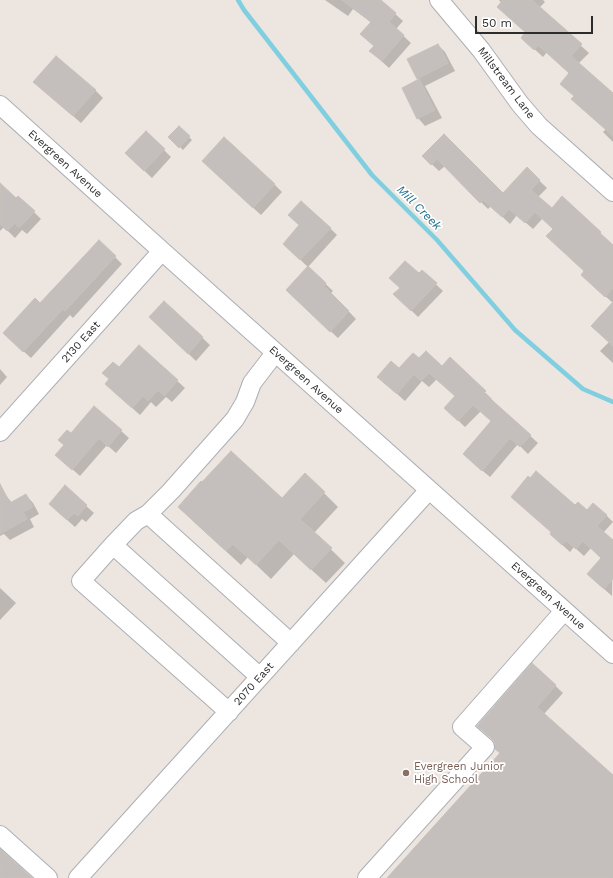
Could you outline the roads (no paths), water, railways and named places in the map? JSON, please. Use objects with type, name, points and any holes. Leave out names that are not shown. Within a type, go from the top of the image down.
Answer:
[{"type":"street","name":"Millstream Lane","points":[[439,0],[481,50],[520,104],[539,126],[613,192]]},
{"type":"street","name":"Evergreen Avenue","points":[[0,105],[275,353],[613,654]]},
{"type":"street","name":"2130 East","points":[[0,432],[162,251]]},
{"type":"street","points":[[229,712],[81,581],[136,521],[148,514],[172,491],[235,419],[245,402],[252,383],[275,353]]},
{"type":"street","name":"2070 East","points":[[78,878],[429,490]]},
{"type":"street","points":[[148,514],[292,643]]},
{"type":"street","points":[[113,545],[260,677]]},
{"type":"street","points":[[367,878],[485,746],[462,727],[564,611]]},
{"type":"street","points":[[0,834],[48,878]]},
{"type":"waterway","name":"Mill Creek","points":[[238,0],[244,10],[372,175],[437,240],[515,330],[583,389],[613,402]]},
{"type":"place","name":"Evergreen Junior High School","points":[[406,773]]}]
